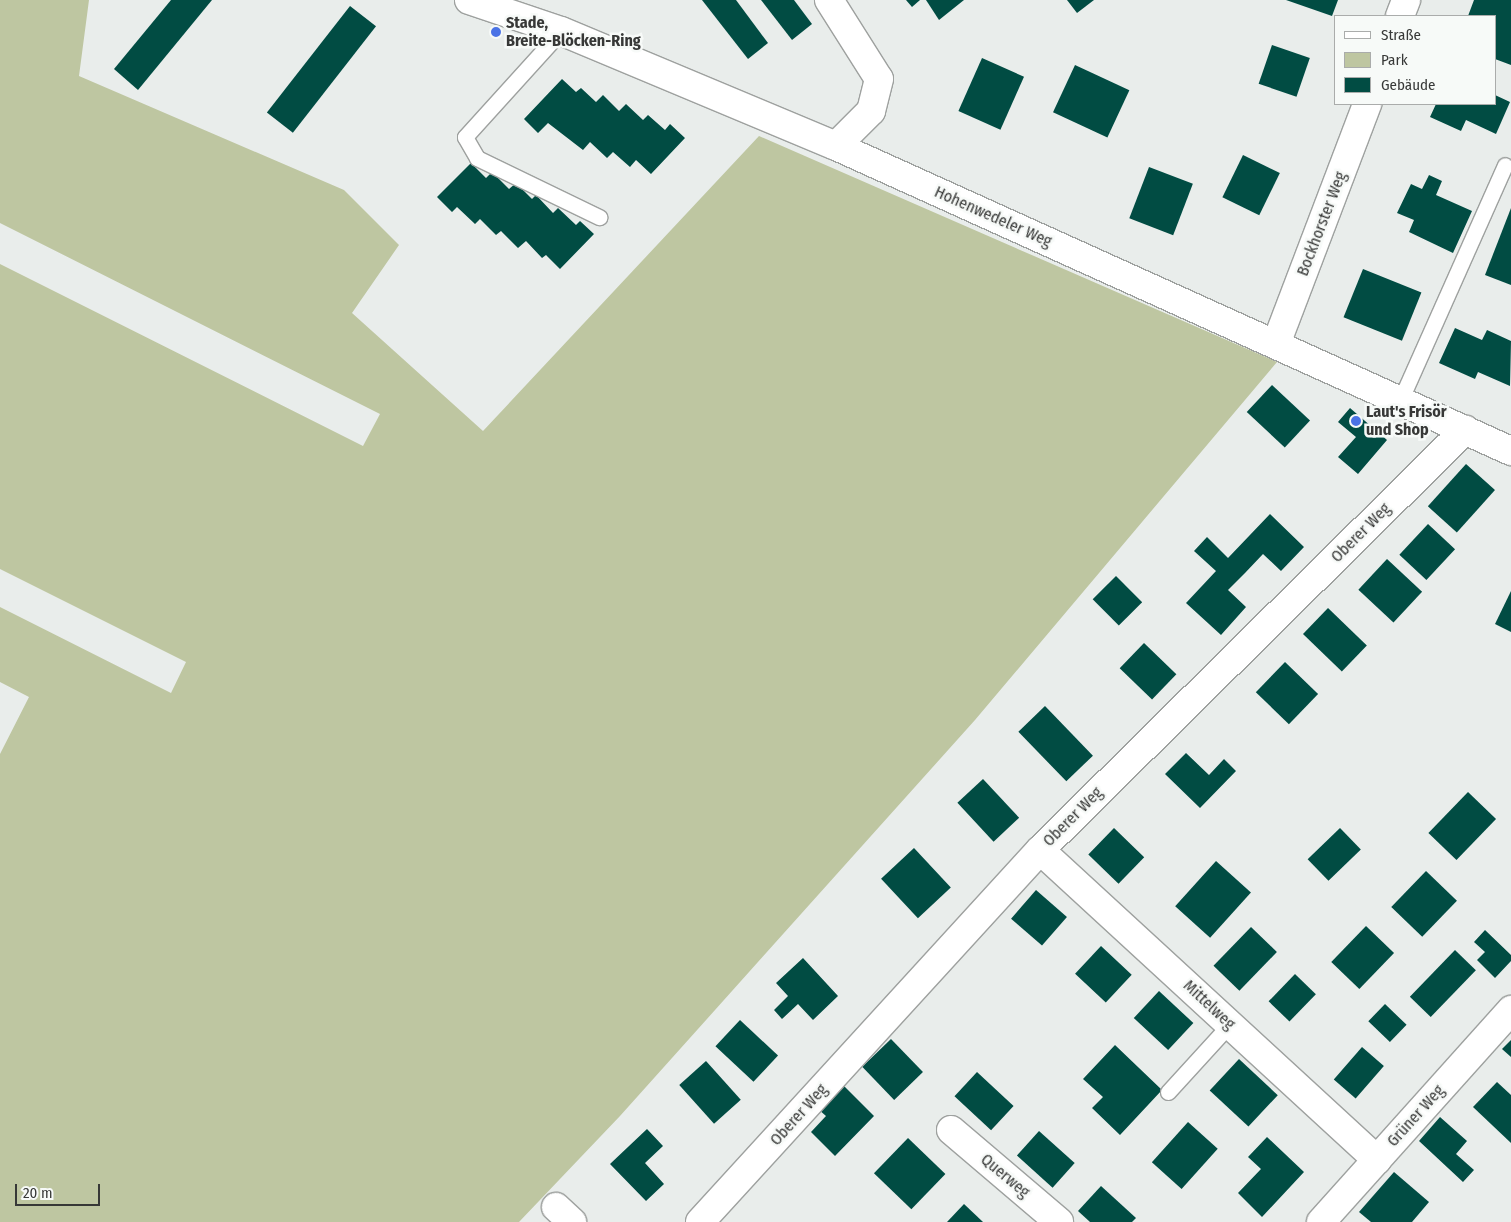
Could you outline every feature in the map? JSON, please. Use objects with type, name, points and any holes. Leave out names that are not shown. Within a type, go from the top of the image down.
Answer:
[{"type":"street","name":"Hohenwedeler Weg","points":[[468,0],[561,31],[836,146],[1511,451]]},
{"type":"street","points":[[829,0],[879,79],[871,111],[836,146]]},
{"type":"street","points":[[1400,15],[1406,0]]},
{"type":"street","name":"Bockhorster Weg","points":[[1276,344],[1367,105]]},
{"type":"street","name":"Oberer Weg","points":[[700,1222],[1040,850],[1465,430]]},
{"type":"street","name":"Mittelweg","points":[[1040,850],[1377,1160]]},
{"type":"street","name":"Grüner Weg","points":[[1320,1222],[1511,1010]]},
{"type":"street","name":"Querweg","points":[[951,1130],[1059,1222]]},
{"type":"lane","points":[[561,31],[465,137],[477,158],[599,217]]},
{"type":"lane","points":[[1400,401],[1505,165]]},
{"type":"lane","points":[[1168,1092],[1230,1024]]},
{"type":"green space","points":[[0,0],[89,0],[79,76],[344,190],[399,245],[352,313],[483,431],[759,136],[1277,362],[975,720],[620,1116],[519,1222],[0,1222],[0,754],[29,697],[0,682],[0,607],[171,693],[186,662],[0,569],[0,264],[363,446],[380,414],[0,223]]},
{"type":"building","points":[[171,0],[212,0],[138,90],[114,69]]},
{"type":"building","points":[[702,0],[736,0],[768,43],[748,59]]},
{"type":"building","points":[[761,0],[794,0],[812,24],[792,40]]},
{"type":"building","points":[[906,0],[920,0],[912,7]]},
{"type":"building","points":[[926,0],[964,0],[939,20]]},
{"type":"building","points":[[1067,0],[1094,0],[1077,13]]},
{"type":"building","points":[[1286,0],[1338,0],[1332,16]]},
{"type":"building","points":[[1474,0],[1511,0],[1511,65],[1496,59],[1496,15],[1468,15]]},
{"type":"building","points":[[350,6],[376,26],[293,133],[267,112]]},
{"type":"building","points":[[1272,45],[1310,58],[1296,97],[1259,84]]},
{"type":"building","points":[[982,58],[1024,77],[1000,130],[958,111]]},
{"type":"building","points":[[1075,65],[1129,90],[1107,137],[1053,112]]},
{"type":"building","points":[[562,79],[576,92],[581,88],[596,102],[603,95],[619,111],[626,104],[643,120],[648,115],[665,130],[670,124],[685,138],[651,174],[636,160],[630,167],[613,152],[607,158],[590,142],[583,150],[548,123],[538,133],[524,119]]},
{"type":"building","points":[[1496,95],[1510,102],[1496,134],[1466,120],[1461,131],[1430,117],[1436,105],[1496,105]]},
{"type":"building","points":[[1243,155],[1280,173],[1259,215],[1222,197]]},
{"type":"building","points":[[471,163],[486,178],[492,172],[509,189],[516,183],[532,199],[536,195],[553,213],[558,208],[576,225],[580,221],[594,234],[560,269],[546,255],[542,258],[526,241],[518,248],[501,231],[496,235],[480,219],[475,224],[457,207],[452,212],[437,197]]},
{"type":"building","points":[[1149,167],[1193,184],[1173,235],[1129,218]]},
{"type":"building","points":[[1429,175],[1442,181],[1436,195],[1472,211],[1453,253],[1409,232],[1414,220],[1397,213],[1411,184],[1422,189]]},
{"type":"building","points":[[1511,208],[1511,285],[1485,275]]},
{"type":"building","points":[[1363,269],[1421,293],[1402,341],[1344,317]]},
{"type":"building","points":[[1455,328],[1482,340],[1487,330],[1511,341],[1510,386],[1478,372],[1475,379],[1439,363]]},
{"type":"building","points":[[1272,385],[1310,420],[1285,448],[1247,412]]},
{"type":"building","points":[[1350,408],[1387,440],[1358,474],[1338,457],[1356,437],[1338,422]]},
{"type":"building","points":[[1466,464],[1495,490],[1457,532],[1428,506]]},
{"type":"building","points":[[1270,514],[1304,547],[1281,571],[1263,554],[1228,590],[1246,607],[1221,635],[1186,603],[1216,571],[1194,551],[1207,537],[1228,558]]},
{"type":"building","points":[[1428,524],[1455,549],[1426,580],[1399,555]]},
{"type":"building","points":[[1387,559],[1422,592],[1393,622],[1358,590]]},
{"type":"building","points":[[1116,576],[1142,602],[1119,625],[1093,599]]},
{"type":"building","points":[[1511,591],[1511,632],[1495,624]]},
{"type":"building","points":[[1328,608],[1367,646],[1342,671],[1303,634]]},
{"type":"building","points":[[1144,643],[1176,674],[1152,699],[1120,668]]},
{"type":"building","points":[[1285,662],[1318,694],[1289,724],[1256,692]]},
{"type":"building","points":[[1045,706],[1093,756],[1066,781],[1018,732]]},
{"type":"building","points":[[1186,753],[1209,775],[1224,759],[1236,771],[1200,808],[1165,774]]},
{"type":"building","points":[[983,779],[1019,818],[994,842],[957,803]]},
{"type":"building","points":[[1468,792],[1496,819],[1456,860],[1428,833]]},
{"type":"building","points":[[1114,828],[1144,857],[1119,884],[1088,855]]},
{"type":"building","points":[[1340,828],[1361,850],[1328,881],[1308,859]]},
{"type":"building","points":[[914,848],[951,887],[918,918],[881,879]]},
{"type":"building","points":[[1216,861],[1251,892],[1210,938],[1175,906]]},
{"type":"building","points":[[1426,871],[1457,901],[1422,937],[1391,907]]},
{"type":"building","points":[[1036,890],[1067,917],[1042,946],[1011,919]]},
{"type":"building","points":[[1366,926],[1394,953],[1359,989],[1331,962]]},
{"type":"building","points":[[1251,927],[1277,952],[1239,991],[1213,966]]},
{"type":"building","points":[[1485,930],[1511,955],[1511,961],[1495,978],[1477,960],[1485,952],[1474,942]]},
{"type":"building","points":[[1101,946],[1132,975],[1106,1002],[1075,974]]},
{"type":"building","points":[[1455,950],[1476,970],[1431,1017],[1410,997]]},
{"type":"building","points":[[803,958],[838,996],[813,1020],[798,1004],[782,1019],[774,1010],[788,996],[776,983]]},
{"type":"building","points":[[1295,974],[1316,994],[1289,1021],[1269,1001]]},
{"type":"building","points":[[1159,991],[1193,1023],[1168,1050],[1134,1018]]},
{"type":"building","points":[[1385,1004],[1407,1025],[1390,1042],[1368,1021]]},
{"type":"building","points":[[740,1020],[778,1055],[753,1082],[715,1046]]},
{"type":"building","points":[[891,1039],[923,1072],[894,1100],[862,1067]]},
{"type":"building","points":[[1511,1040],[1511,1057],[1502,1049]]},
{"type":"building","points":[[1115,1045],[1162,1090],[1120,1135],[1092,1108],[1103,1097],[1083,1079]]},
{"type":"building","points":[[1362,1047],[1384,1066],[1356,1098],[1334,1079]]},
{"type":"building","points":[[1239,1059],[1278,1095],[1248,1127],[1210,1090]]},
{"type":"building","points":[[706,1061],[741,1100],[714,1124],[679,1085]]},
{"type":"building","points":[[977,1072],[1014,1106],[991,1130],[954,1096]]},
{"type":"building","points":[[1497,1082],[1511,1095],[1511,1143],[1473,1107]]},
{"type":"building","points":[[842,1084],[874,1116],[835,1156],[811,1132],[826,1116],[818,1109]]},
{"type":"building","points":[[1440,1117],[1467,1141],[1456,1154],[1474,1170],[1463,1182],[1419,1141]]},
{"type":"building","points":[[1188,1122],[1218,1149],[1182,1189],[1152,1162]]},
{"type":"building","points":[[647,1129],[663,1146],[645,1163],[664,1184],[646,1201],[610,1164]]},
{"type":"building","points":[[1039,1131],[1075,1163],[1053,1188],[1017,1156]]},
{"type":"building","points":[[1267,1137],[1304,1172],[1262,1217],[1238,1193],[1261,1169],[1248,1157]]},
{"type":"building","points":[[908,1138],[945,1174],[911,1209],[874,1173]]},
{"type":"building","points":[[1394,1172],[1429,1202],[1412,1222],[1371,1222],[1359,1212]]},
{"type":"building","points":[[1101,1186],[1136,1218],[1132,1222],[1090,1222],[1078,1211]]},
{"type":"building","points":[[964,1204],[983,1222],[947,1222]]},
{"type":"place","name":"Stade, Breite-Blöcken-Ring","points":[[496,32]]},
{"type":"place","name":"Laut's Frisör und Shop","points":[[1356,421]]}]
